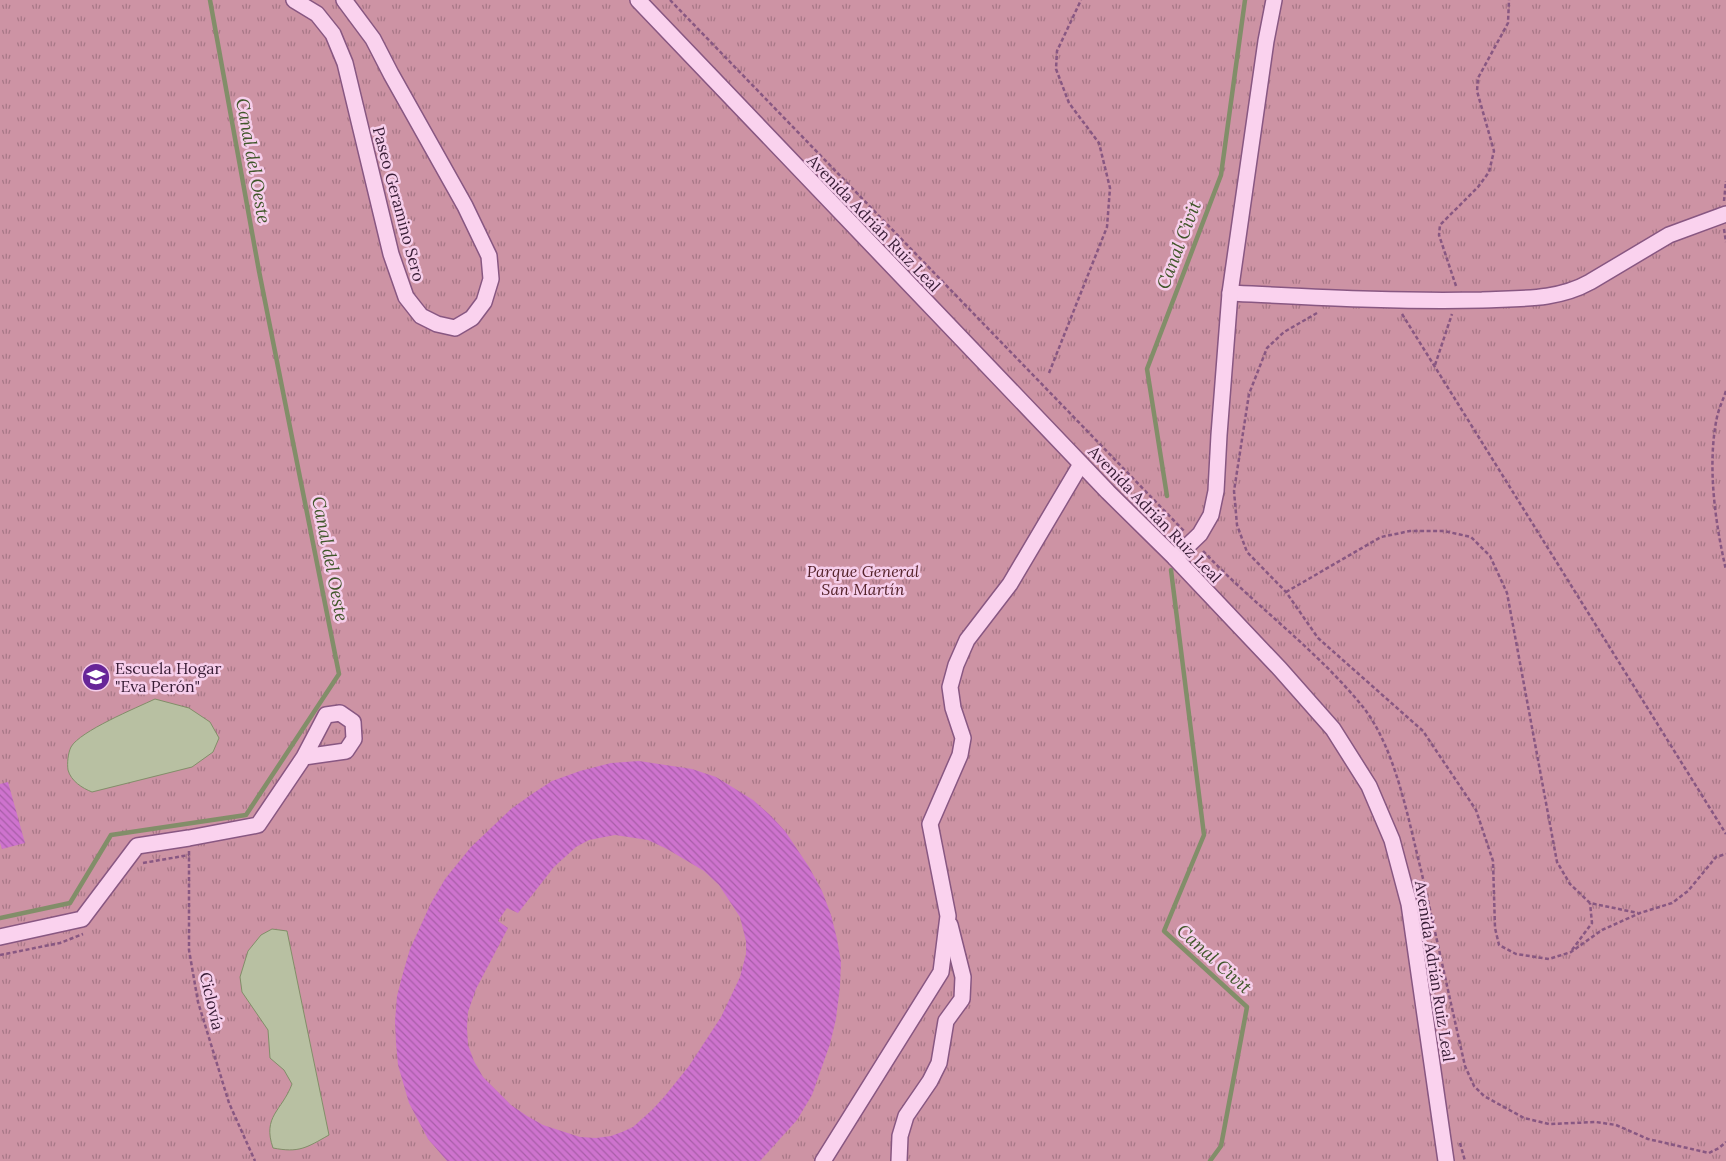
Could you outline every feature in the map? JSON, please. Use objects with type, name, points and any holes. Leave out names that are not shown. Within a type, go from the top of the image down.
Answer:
[{"type":"street","name":"Paseo Geramino Sero","points":[[294,0],[317,14],[332,34],[344,63],[391,254],[406,297],[421,316],[437,324],[455,328],[472,318],[484,302],[491,280],[489,256],[465,206],[373,39],[344,0]]},
{"type":"street","name":"Avenida Adrián Ruiz Leal","points":[[638,0],[1081,464],[1175,558],[1280,669],[1333,729],[1369,786],[1392,840],[1409,904],[1446,1161]]},
{"type":"street","points":[[1175,558],[1200,534],[1211,515],[1216,492],[1230,294],[1266,41],[1274,0]]},
{"type":"street","points":[[1230,294],[1393,300],[1538,298],[1576,290],[1669,235],[1725,215]]},
{"type":"street","points":[[900,1161],[900,1136],[906,1116],[939,1063],[946,1021],[962,999],[963,977],[948,916],[930,824],[960,754],[963,738],[953,708],[950,687],[956,665],[967,640],[1010,584],[1081,464]]},
{"type":"street","points":[[0,937],[82,919],[137,846],[258,825],[304,758]]},
{"type":"street","points":[[823,1161],[941,972],[948,916]]},
{"type":"path","points":[[1049,373],[1107,226],[1110,188],[1099,143],[1069,103],[1056,69],[1057,51],[1081,0]]},
{"type":"path","points":[[1435,366],[1456,300],[1457,288],[1439,235],[1440,225],[1478,187],[1489,172],[1494,151],[1477,91],[1478,78],[1508,23],[1509,0]]},
{"type":"path","points":[[1393,300],[1726,834]]},
{"type":"path","points":[[1317,312],[1284,332],[1267,348],[1249,394],[1234,491],[1237,525],[1248,552],[1286,592],[1318,638],[1423,731],[1476,810],[1493,861],[1495,928],[1499,945],[1516,954],[1549,959],[1570,952],[1602,930],[1672,903],[1688,891],[1716,857],[1726,854]]},
{"type":"path","points":[[1726,391],[1717,417],[1712,466],[1720,542],[1726,570]]},
{"type":"path","points":[[1286,592],[1382,537],[1410,531],[1444,531],[1471,537],[1490,556],[1507,593],[1557,862],[1570,884],[1590,903],[1640,914]]},
{"type":"path","name":"Ciclovía","points":[[189,838],[189,950],[198,1002],[229,1103],[255,1161]]},
{"type":"path","points":[[1570,952],[1592,923],[1590,903]]},
{"type":"path","points":[[1460,1143],[1465,1161]]},
{"type":"green space","name":"Parque General San Martín","points":[[0,0],[1726,0],[1726,1161],[0,1161]]},
{"type":"shaded area","points":[[155,699],[189,708],[210,722],[219,738],[213,752],[192,767],[92,792],[74,781],[68,770],[68,755],[76,741],[109,720]]},
{"type":"shaded area","points":[[272,929],[287,931],[329,1135],[296,1150],[273,1148],[270,1137],[272,1121],[292,1084],[284,1070],[270,1058],[268,1030],[242,992],[240,977],[248,951],[261,935]]},
{"type":"building","points":[[639,761],[692,769],[716,777],[753,800],[770,815],[785,831],[809,867],[822,891],[831,915],[841,962],[836,1019],[830,1044],[812,1095],[797,1120],[760,1161],[447,1161],[428,1139],[409,1103],[398,1065],[395,1021],[397,996],[410,949],[431,903],[445,879],[471,847],[511,809],[552,781],[611,763]],"holes":[[[615,835],[648,840],[704,871],[719,885],[740,917],[746,941],[746,954],[740,977],[721,1017],[689,1066],[664,1097],[633,1127],[611,1136],[596,1138],[580,1137],[543,1125],[527,1116],[511,1105],[483,1077],[468,1045],[468,1012],[476,989],[508,928],[498,921],[507,908],[518,913],[554,867],[576,847],[589,840]]]},
{"type":"building","points":[[8,782],[25,843],[2,849],[0,843],[0,784]]},
{"type":"waterway","name":"Canal del Oeste","points":[[0,918],[70,903],[111,835],[246,815],[339,674],[259,271],[210,0]]},
{"type":"waterway","name":"Canal Civit","points":[[1167,496],[1147,369],[1221,175],[1245,0]]},
{"type":"waterway","name":"Canal Civit","points":[[1171,570],[1204,835],[1164,931],[1247,1007],[1221,1146],[1210,1161]]},
{"type":"place","name":"Escuela Hogar \"Eva Perón\"","points":[[96,677]]}]
